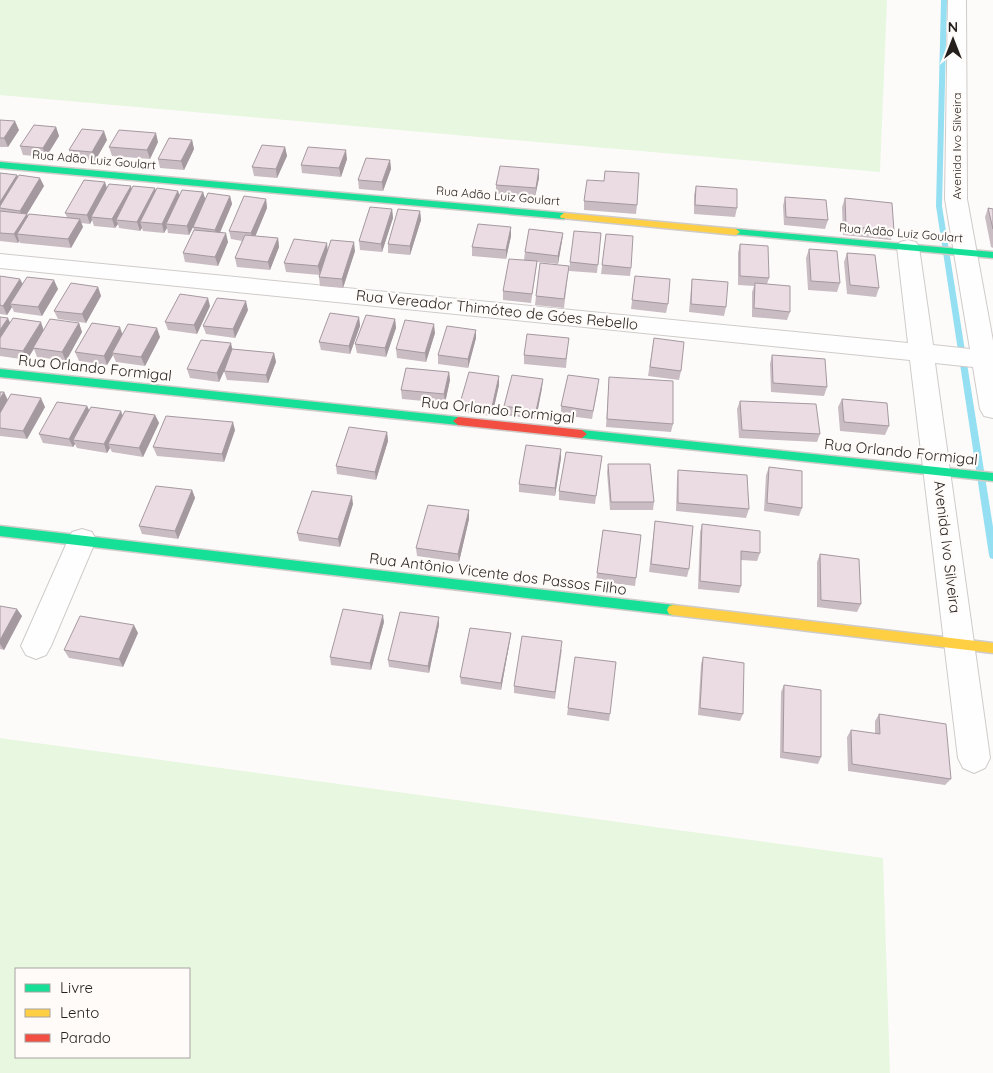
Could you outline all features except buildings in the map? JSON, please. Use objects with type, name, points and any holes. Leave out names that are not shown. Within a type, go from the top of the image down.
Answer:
[{"type":"street","name":"Avenida Ivo Silveira","points":[[957,0],[956,199],[960,252],[993,409]]},
{"type":"street","name":"Rua Adão Luiz Goulart","points":[[0,165],[993,255]]},
{"type":"street","name":"Avenida Ivo Silveira","points":[[919,248],[930,353],[978,646],[974,758]]},
{"type":"street","name":"Rua Vereador Thimóteo de Góes Rebello","points":[[0,261],[983,359]]},
{"type":"street","name":"Rua Orlando Formigal","points":[[0,373],[993,477]]},
{"type":"street","name":"Rua Antônio Vicente dos Passos Filho","points":[[0,531],[978,646]]},
{"type":"street","points":[[36,646],[82,540]]},
{"type":"green space","points":[[0,0],[887,0],[880,172],[0,95]]},
{"type":"green space","points":[[0,738],[883,858],[890,1073],[0,1073]]},
{"type":"waterway","points":[[944,0],[939,206],[993,555]]},
{"type":"traffic: fast","points":[[0,165],[564,216]]},
{"type":"traffic: fast","points":[[736,232],[993,255]]},
{"type":"traffic: fast","points":[[0,373],[458,421]]},
{"type":"traffic: fast","points":[[582,434],[993,477]]},
{"type":"traffic: fast","points":[[0,531],[673,610]]},
{"type":"traffic: slow","points":[[564,216],[736,232]]},
{"type":"traffic: slow","points":[[673,610],[993,648]]},
{"type":"traffic: jam","points":[[458,421],[582,434]]}]
